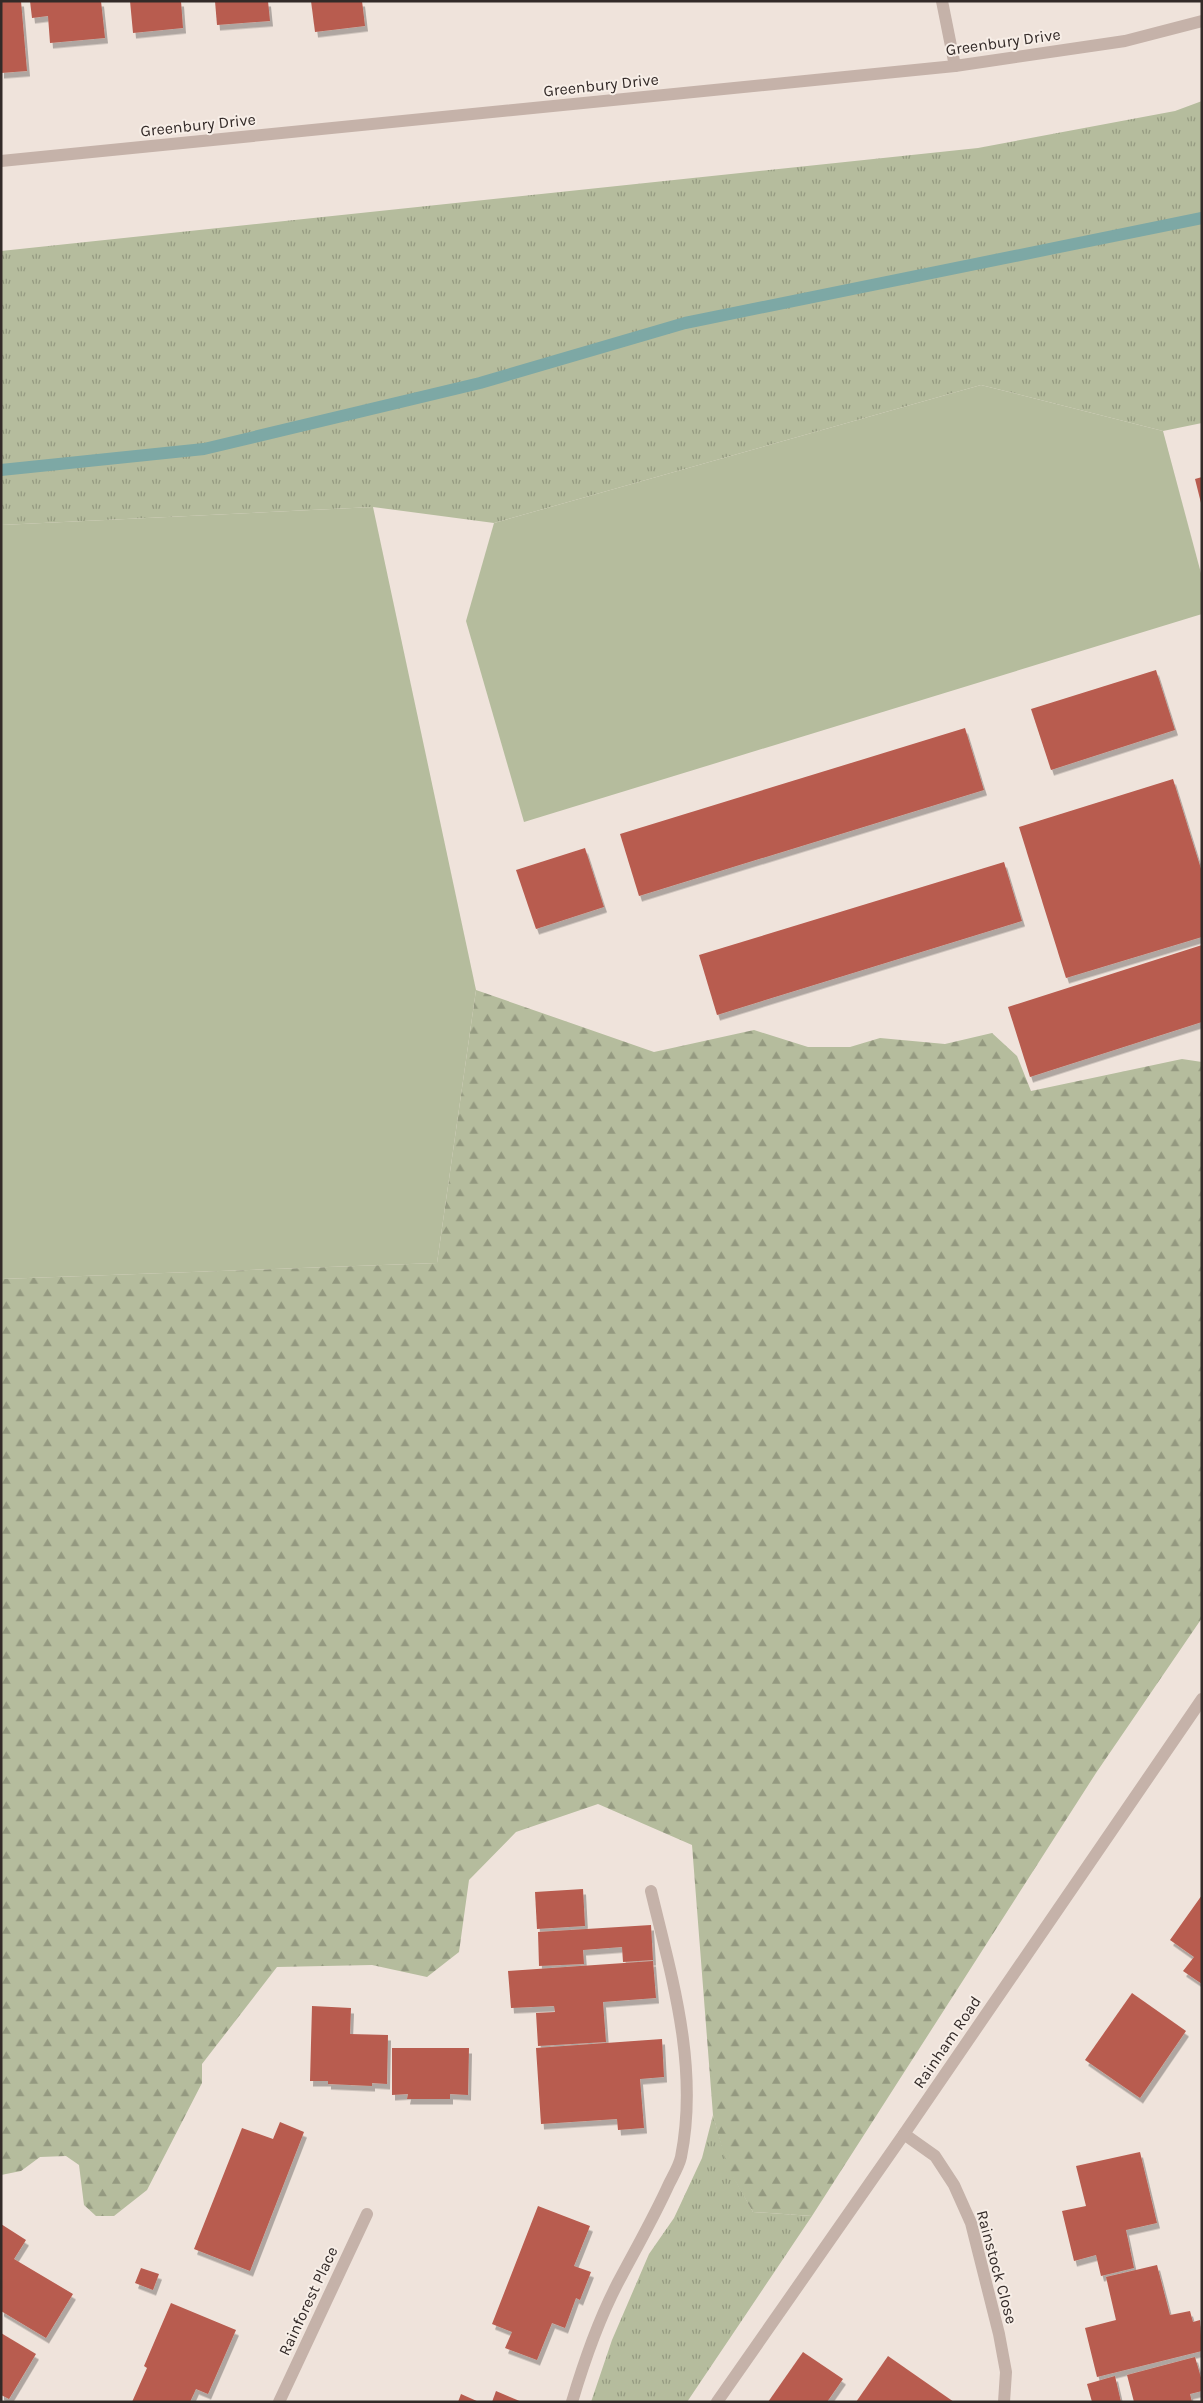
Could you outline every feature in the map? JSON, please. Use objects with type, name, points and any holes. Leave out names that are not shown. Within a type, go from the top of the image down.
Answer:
[{"type":"street","points":[[942,1],[955,66]]},
{"type":"street","name":"Greenbury Drive","points":[[1,161],[955,66],[1125,42],[1202,21]]},
{"type":"street","name":"Rainham Road","points":[[717,2402],[904,2134],[1202,1699]]},
{"type":"street","points":[[572,2402],[583,2364],[607,2303],[655,2215],[681,2158],[687,2102],[686,2058],[677,1999],[651,1892]]},
{"type":"street","name":"Rainstock Close","points":[[904,2134],[935,2156],[954,2185],[971,2223],[999,2334],[1006,2372],[1004,2402]]},
{"type":"street","name":"Rainforest Place","points":[[279,2402],[367,2214]]},
{"type":"green space","points":[[1202,101],[1202,423],[1163,431],[981,385],[494,523],[373,507],[1,525],[1,251],[978,148],[1175,111]]},
{"type":"green space","points":[[981,385],[1163,431],[1202,577],[1202,614],[524,822],[466,621],[494,523]]},
{"type":"green space","points":[[373,507],[476,990],[437,1263],[1,1279],[1,525]]},
{"type":"green space","points":[[476,990],[654,1052],[754,1030],[808,1047],[850,1047],[880,1038],[945,1044],[992,1033],[1017,1056],[1031,1091],[1182,1059],[1202,1062],[1202,1618],[1096,1773],[812,2216],[753,2212],[727,2167],[713,2115],[692,1845],[598,1804],[516,1832],[469,1880],[459,1952],[427,1977],[372,1965],[277,1967],[202,2064],[202,2083],[147,2190],[114,2216],[96,2216],[84,2205],[79,2165],[66,2156],[40,2157],[21,2171],[1,2175],[1,1279],[437,1263]]},
{"type":"green space","points":[[713,2115],[728,2167],[753,2212],[812,2216],[687,2402],[591,2402],[612,2340],[649,2254],[674,2218],[702,2158]]},
{"type":"building","points":[[1,1],[21,1],[27,71],[1,73]]},
{"type":"building","points":[[30,1],[101,1],[105,38],[50,43],[48,16],[32,18]]},
{"type":"building","points":[[130,1],[181,1],[183,28],[133,33]]},
{"type":"building","points":[[215,1],[268,1],[270,21],[217,25]]},
{"type":"building","points":[[311,1],[362,1],[365,26],[315,32]]},
{"type":"building","points":[[1202,477],[1202,503],[1201,503],[1195,479]]},
{"type":"building","points":[[1156,670],[1175,730],[1051,770],[1031,709]]},
{"type":"building","points":[[965,728],[984,790],[639,896],[620,834]]},
{"type":"building","points":[[1173,779],[1202,872],[1202,937],[1066,978],[1019,827]]},
{"type":"building","points":[[585,848],[604,907],[536,929],[516,870]]},
{"type":"building","points":[[1004,862],[1022,921],[717,1015],[699,955]]},
{"type":"building","points":[[1202,945],[1202,1022],[1030,1077],[1008,1007]]},
{"type":"building","points":[[583,1889],[585,1926],[537,1929],[535,1892]]},
{"type":"building","points":[[1202,1895],[1202,1984],[1183,1971],[1194,1957],[1170,1940]]},
{"type":"building","points":[[651,1925],[653,1960],[623,1962],[622,1947],[583,1950],[584,1964],[539,1966],[538,1932]]},
{"type":"building","points":[[653,1961],[656,1998],[603,2002],[606,2042],[538,2046],[536,2013],[555,2012],[554,2006],[511,2008],[508,1971]]},
{"type":"building","points":[[1132,1993],[1186,2031],[1140,2098],[1085,2060]]},
{"type":"building","points":[[312,2006],[351,2008],[350,2034],[388,2035],[387,2084],[372,2083],[372,2086],[328,2084],[328,2081],[310,2081]]},
{"type":"building","points":[[662,2039],[664,2077],[640,2079],[644,2128],[618,2130],[617,2119],[541,2124],[536,2048]]},
{"type":"building","points":[[392,2048],[469,2048],[468,2095],[450,2094],[450,2099],[407,2099],[408,2094],[392,2095]]},
{"type":"building","points":[[280,2122],[304,2132],[250,2271],[194,2249],[242,2128],[273,2139]]},
{"type":"building","points":[[1140,2152],[1157,2223],[1126,2230],[1134,2268],[1101,2276],[1096,2255],[1074,2261],[1062,2211],[1086,2206],[1076,2166]]},
{"type":"building","points":[[538,2206],[590,2226],[574,2266],[591,2272],[580,2300],[576,2298],[565,2328],[552,2323],[537,2360],[505,2348],[512,2332],[492,2324]]},
{"type":"building","points":[[1,2224],[26,2240],[14,2259],[73,2294],[46,2338],[1,2311]]},
{"type":"building","points":[[1157,2265],[1170,2315],[1190,2311],[1193,2322],[1200,2320],[1202,2351],[1097,2377],[1085,2328],[1116,2320],[1106,2277]]},
{"type":"building","points":[[141,2268],[159,2274],[153,2290],[135,2283]]},
{"type":"building","points":[[171,2303],[236,2330],[208,2394],[196,2389],[190,2402],[132,2402],[147,2368],[144,2366]]},
{"type":"building","points":[[1,2333],[36,2354],[9,2399],[1,2395]]},
{"type":"building","points":[[803,2352],[843,2379],[827,2402],[768,2402]]},
{"type":"building","points":[[888,2356],[954,2402],[856,2402]]},
{"type":"building","points":[[1195,2357],[1202,2381],[1202,2391],[1190,2394],[1192,2402],[1134,2402],[1127,2375]]},
{"type":"building","points":[[1115,2376],[1121,2402],[1092,2402],[1087,2384]]},
{"type":"building","points":[[496,2391],[522,2402],[492,2402]]},
{"type":"building","points":[[461,2394],[479,2402],[458,2402]]},
{"type":"waterway","points":[[1,470],[204,449],[480,383],[685,323],[1202,218]]}]
